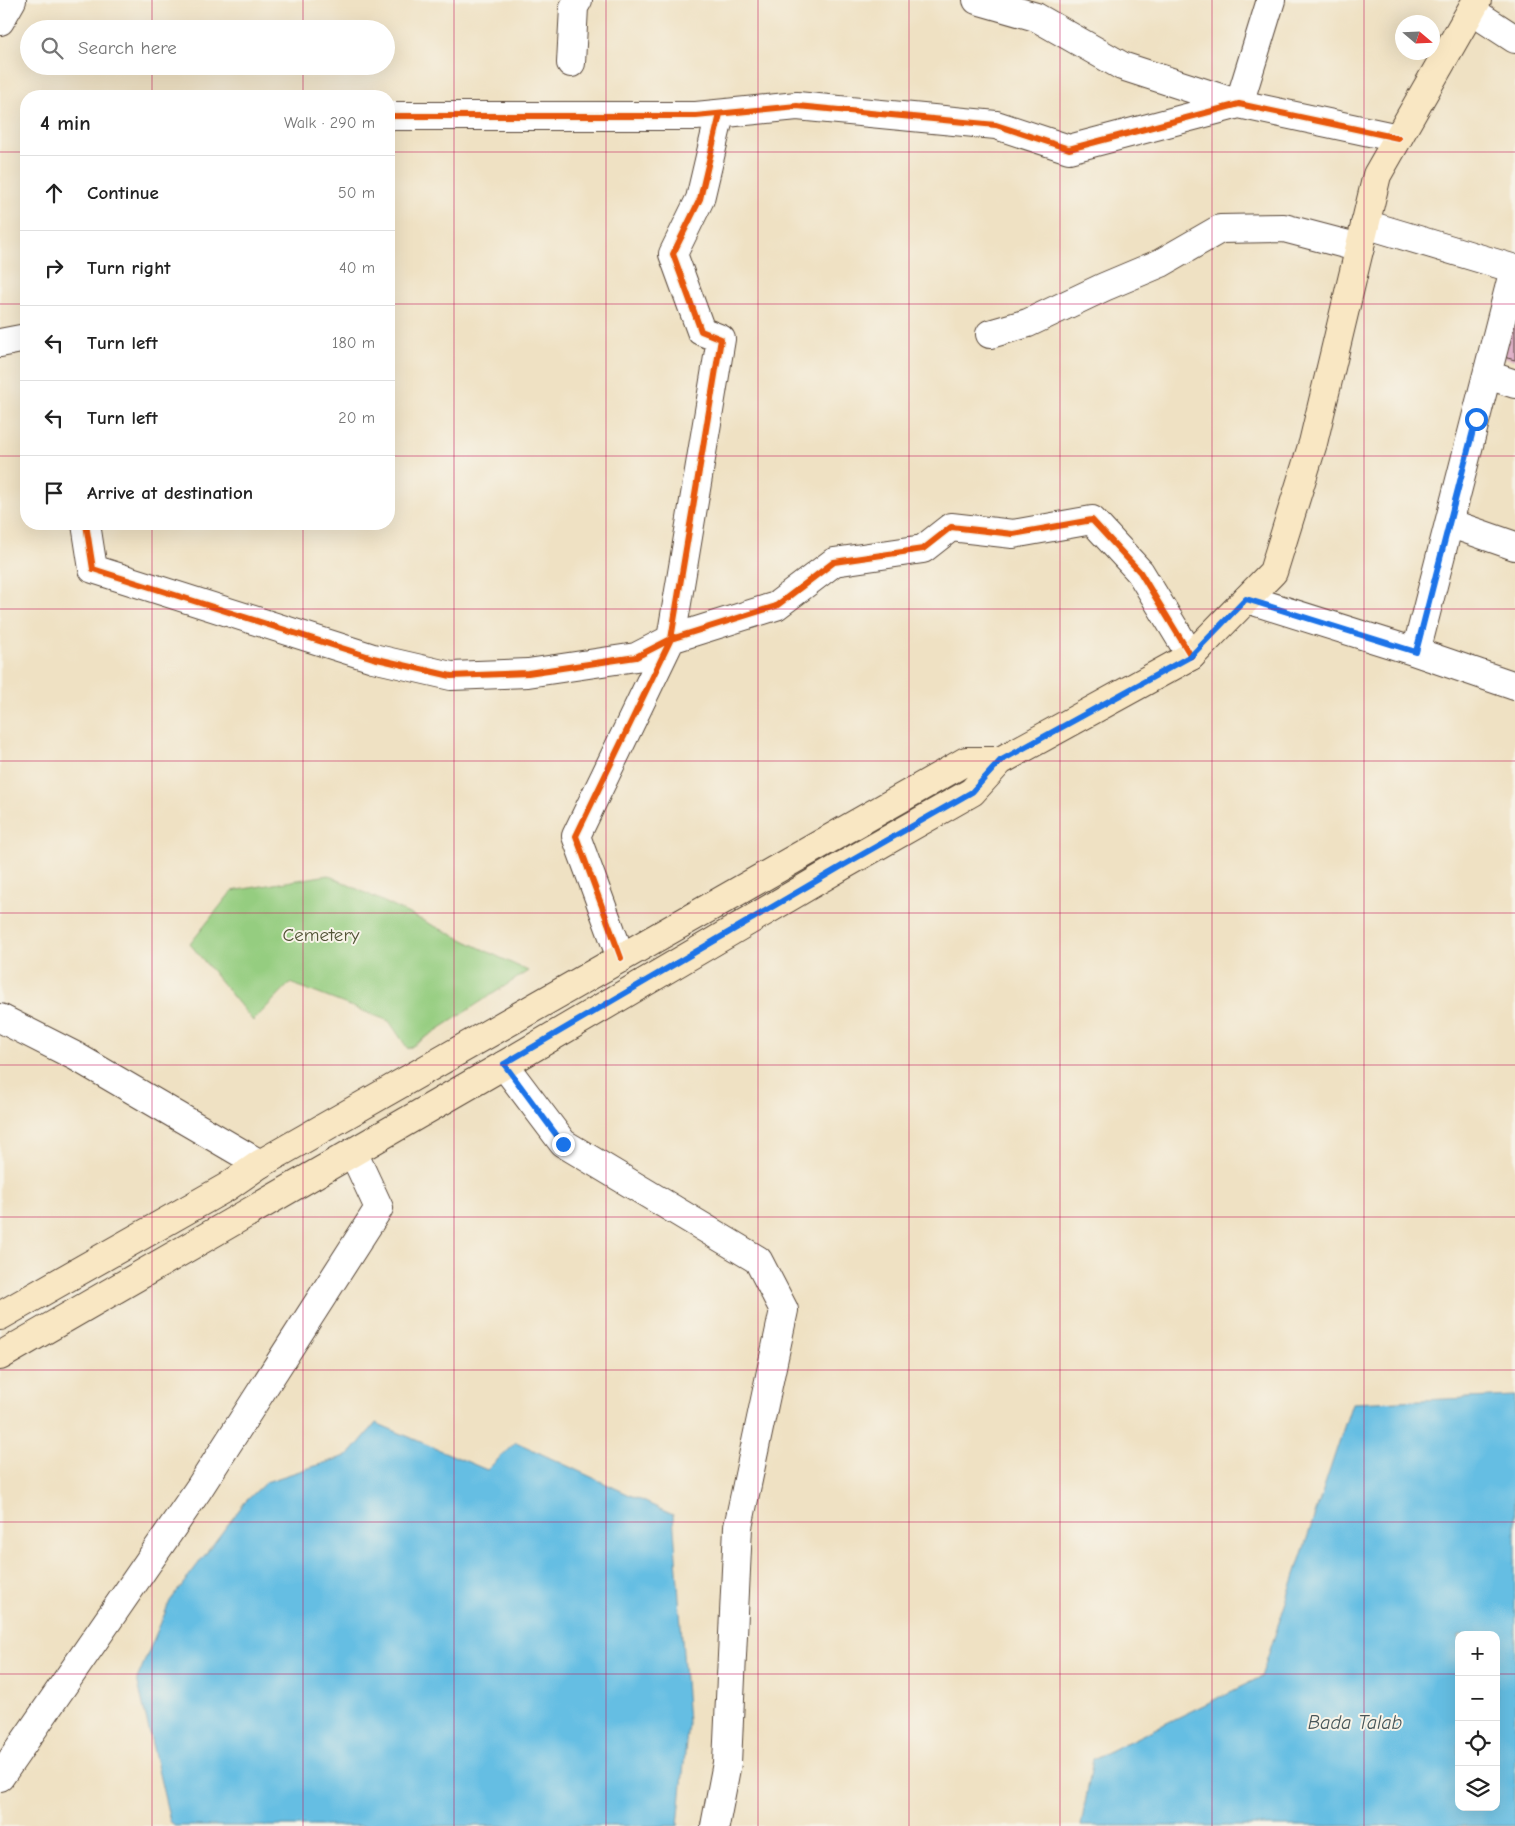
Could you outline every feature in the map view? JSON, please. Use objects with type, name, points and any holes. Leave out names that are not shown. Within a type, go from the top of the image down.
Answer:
[{"type":"main road","points":[[0,1356],[972,792],[1000,761],[1191,656],[1273,572],[1313,444],[1377,175],[1475,5]]},
{"type":"main road","points":[[0,1316],[227,1187],[260,1164],[966,761],[1000,761]]},
{"type":"street","points":[[0,21],[12,0]]},
{"type":"street","points":[[571,63],[574,6],[578,0]]},
{"type":"street","points":[[977,0],[1036,16],[1122,66],[1238,104],[1398,138]]},
{"type":"street","points":[[1238,104],[1271,0]]},
{"type":"street","points":[[1475,5],[1515,39]]},
{"type":"street","points":[[395,116],[696,116],[797,106],[996,125],[1069,149],[1238,104]]},
{"type":"street","points":[[621,958],[576,836],[671,638],[721,340],[701,331],[673,254],[700,199],[720,114]]},
{"type":"street","points":[[990,334],[1028,323],[1104,287],[1161,263],[1220,230],[1284,228],[1362,236],[1515,269],[1416,652]]},
{"type":"street","points":[[0,343],[20,339]]},
{"type":"street","points":[[1488,375],[1515,384]]},
{"type":"street","points":[[87,530],[93,569],[372,658],[450,676],[528,673],[636,658],[671,638],[776,606],[834,562],[922,549],[951,527],[1014,534],[1092,520],[1140,572],[1191,656]]},
{"type":"street","points":[[1449,522],[1515,546]]},
{"type":"street","points":[[1246,599],[1416,652],[1515,686]]},
{"type":"street","points":[[0,1018],[75,1056],[260,1164]]},
{"type":"street","points":[[504,1064],[563,1144],[758,1260],[784,1310],[738,1527],[727,1763],[715,1826]]},
{"type":"street","points":[[0,1777],[198,1490],[379,1208],[353,1152]]},
{"type":"green space","name":"Cemetery","points":[[328,875],[528,971],[408,1049],[389,1021],[290,983],[253,1021],[190,944],[232,891]]},
{"type":"water","name":"Bada Talab","points":[[1515,1396],[1515,1826],[1081,1826],[1093,1759],[1261,1677],[1352,1403]]},
{"type":"water","points":[[376,1423],[487,1470],[516,1442],[673,1515],[688,1722],[678,1826],[174,1826],[170,1821],[137,1679],[170,1601],[245,1502],[266,1482],[349,1455]]},
{"type":"building","points":[[1515,317],[1515,360],[1500,356]]},
{"type":"cycle path","points":[[395,116],[696,116],[797,106],[996,125],[1069,149],[1239,104],[1398,138]]},
{"type":"cycle path","points":[[87,530],[93,569],[373,658],[451,676],[528,673],[636,657],[671,639],[721,339],[701,331],[673,254],[700,199],[720,114]]},
{"type":"cycle path","points":[[621,958],[576,836],[671,639],[776,606],[834,562],[923,549],[951,527],[1013,534],[1092,520],[1140,572],[1191,656]]},
{"type":"route","points":[[563,1144],[504,1064],[972,792],[1000,761],[1191,656],[1246,599],[1416,652],[1476,419]]}]
